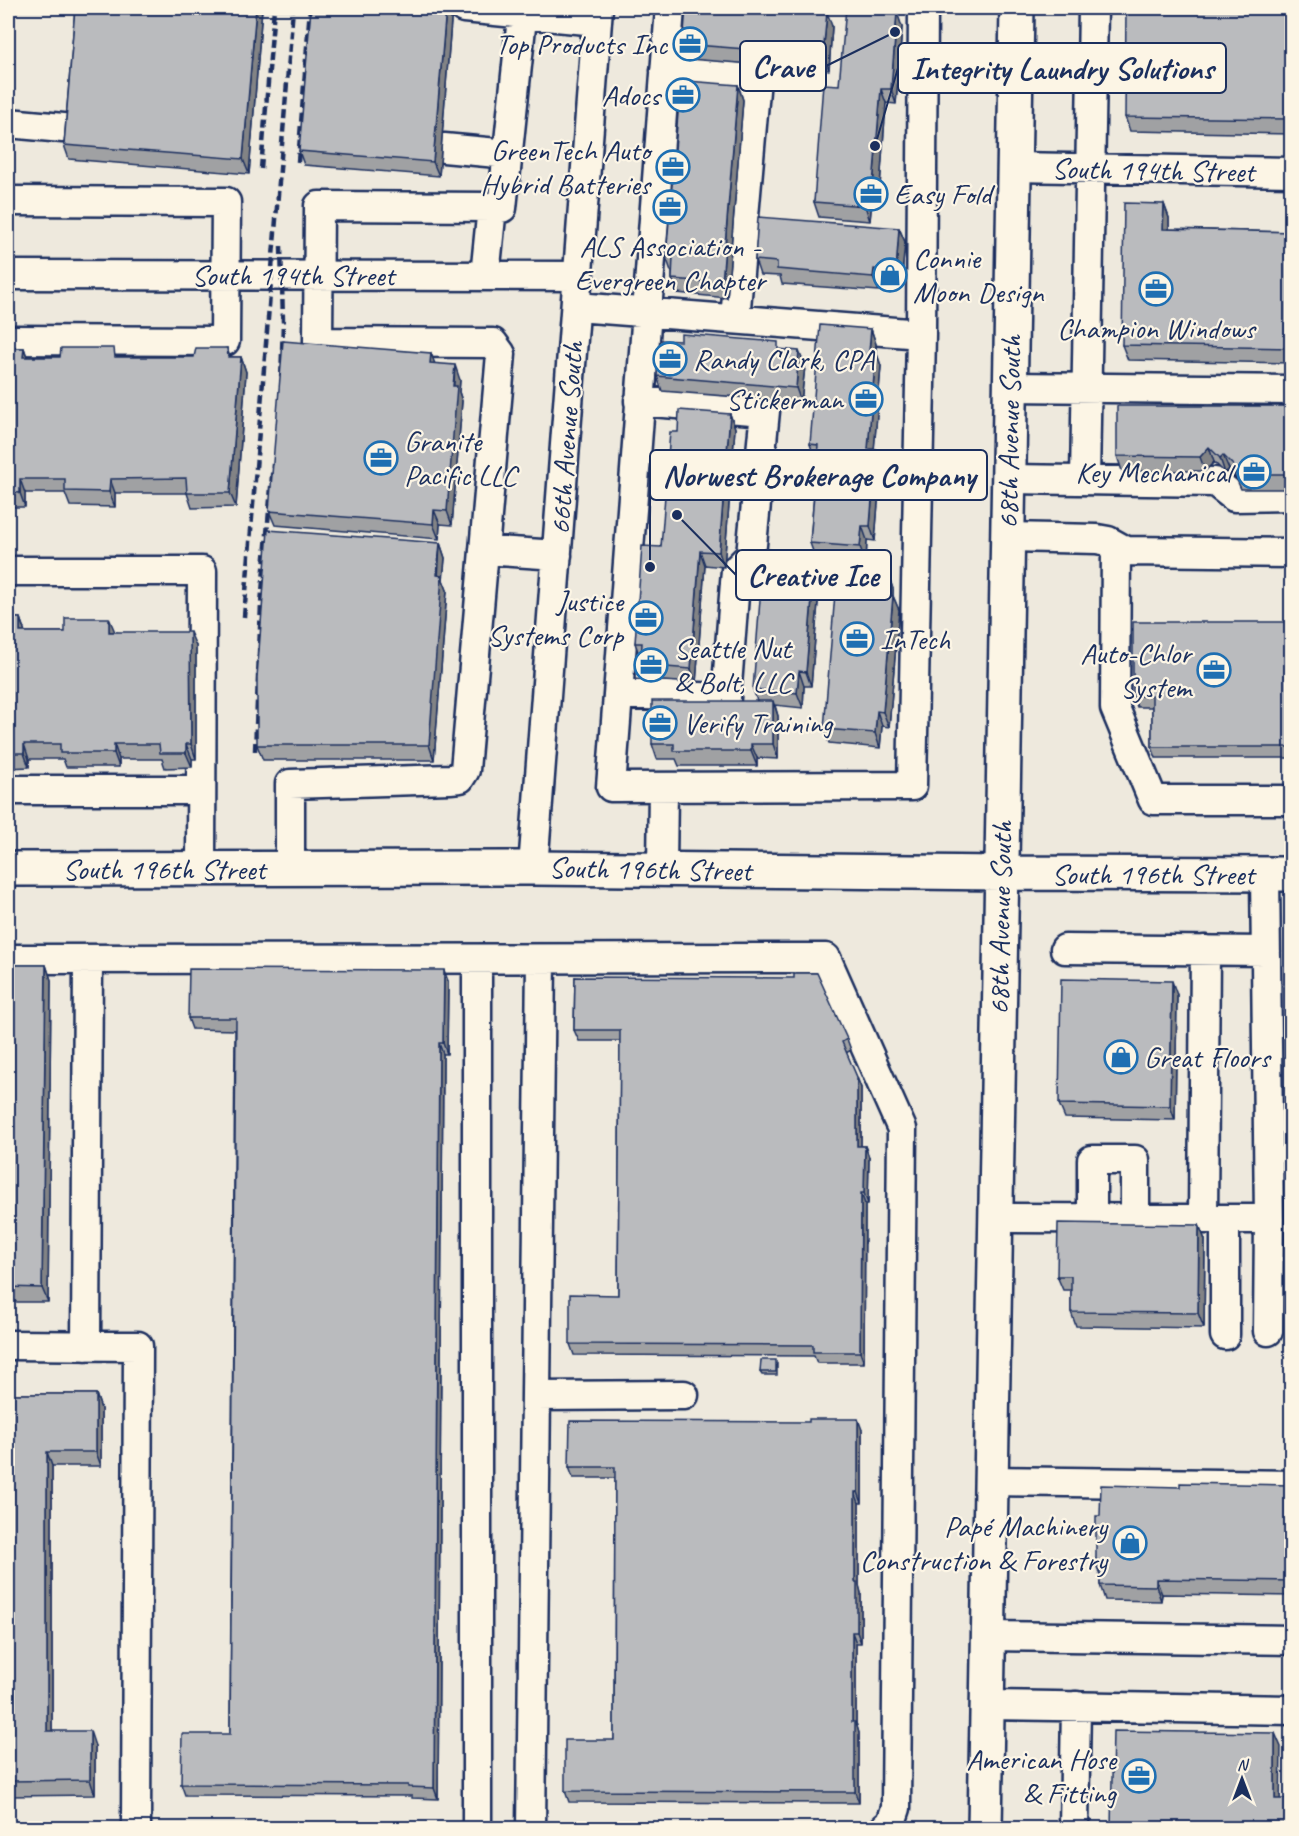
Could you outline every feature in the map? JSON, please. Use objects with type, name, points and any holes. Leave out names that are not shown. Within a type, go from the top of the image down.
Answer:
[{"type":"main road","name":"68th Avenue South","points":[[985,1828],[1017,8]]},
{"type":"main road","name":"South 196th Street","points":[[8,869],[533,868],[1278,874]]},
{"type":"street","points":[[464,8],[598,14]]},
{"type":"street","points":[[670,8],[611,787],[912,786],[921,334],[923,8]]},
{"type":"street","points":[[1085,480],[1094,8]]},
{"type":"street","points":[[290,868],[290,784],[450,779],[460,778],[465,770],[501,354],[493,343],[318,342],[319,206],[502,208],[523,10]]},
{"type":"street","name":"66th Avenue South","points":[[533,868],[598,14]]},
{"type":"street","points":[[665,71],[756,79],[735,319]]},
{"type":"street","points":[[8,123],[63,128]]},
{"type":"street","points":[[444,148],[508,154]]},
{"type":"street","name":"South 194th Street","points":[[1014,167],[1292,172]]},
{"type":"street","points":[[8,201],[226,202],[225,341],[8,340]]},
{"type":"street","points":[[485,276],[492,207]]},
{"type":"street","name":"South 194th Street","points":[[8,275],[579,276]]},
{"type":"street","points":[[576,307],[921,334]]},
{"type":"street","points":[[1010,387],[1292,390]]},
{"type":"street","points":[[618,694],[726,698],[736,570],[751,555],[765,411],[639,401]]},
{"type":"street","points":[[1008,479],[1215,482],[1234,497],[1292,496]]},
{"type":"street","points":[[1007,537],[1097,539],[1126,551],[1292,553]]},
{"type":"street","points":[[1116,546],[1115,708],[1153,800],[1292,800]]},
{"type":"street","points":[[484,550],[557,555]]},
{"type":"street","points":[[8,571],[202,572],[201,869]]},
{"type":"street","points":[[662,869],[663,787]]},
{"type":"street","points":[[8,790],[201,790]]},
{"type":"street","points":[[1268,1331],[1266,951],[1278,874]]},
{"type":"street","points":[[1065,949],[1266,951]]},
{"type":"street","points":[[1205,950],[1214,1219],[1225,1335]]},
{"type":"street","points":[[8,959],[826,958],[902,1128],[896,1808],[891,1823],[885,1828]]},
{"type":"street","points":[[477,959],[477,1828]]},
{"type":"street","points":[[531,1828],[541,959]]},
{"type":"street","points":[[86,1346],[88,960]]},
{"type":"street","points":[[1092,1218],[1092,1160],[1135,1160],[1135,1218]]},
{"type":"street","points":[[995,1218],[1269,1219]]},
{"type":"street","points":[[8,1345],[138,1346],[136,1828]]},
{"type":"street","points":[[536,1396],[684,1395]]},
{"type":"street","points":[[990,1481],[1292,1485]]},
{"type":"street","points":[[989,1636],[1292,1640]]},
{"type":"street","points":[[987,1705],[1292,1710]]},
{"type":"street","points":[[1074,1828],[1076,1706]]},
{"type":"building","points":[[75,8],[256,8],[243,159],[64,145]]},
{"type":"building","points":[[311,8],[446,8],[433,162],[299,151]]},
{"type":"building","points":[[686,8],[805,8],[805,10],[827,12],[823,55],[683,44]]},
{"type":"building","points":[[846,8],[890,8],[890,11],[897,12],[891,89],[881,89],[873,185],[866,184],[865,206],[814,202],[823,84],[839,85]]},
{"type":"building","points":[[1126,8],[1292,8],[1292,119],[1125,117]]},
{"type":"building","points":[[687,81],[738,85],[722,283],[672,279],[673,257],[666,257],[679,102],[685,102]]},
{"type":"building","points":[[1124,203],[1164,204],[1163,229],[1292,232],[1292,348],[1122,345]]},
{"type":"building","points":[[758,217],[899,228],[896,271],[874,269],[873,277],[777,269],[777,262],[755,260]]},
{"type":"building","points":[[820,325],[871,329],[869,351],[876,351],[868,449],[876,449],[870,526],[862,526],[860,547],[810,543],[818,445],[810,444]]},
{"type":"building","points":[[681,334],[778,342],[778,349],[799,351],[796,388],[657,376],[660,340],[681,341]]},
{"type":"building","points":[[283,341],[431,353],[430,363],[455,365],[453,386],[457,386],[447,511],[434,510],[433,524],[269,511]]},
{"type":"building","points":[[8,348],[24,348],[23,357],[60,357],[61,348],[114,348],[115,357],[194,357],[196,348],[227,348],[228,357],[241,357],[230,493],[187,493],[186,478],[110,479],[109,492],[65,491],[65,479],[20,479],[20,493],[8,492]]},
{"type":"building","points":[[1117,406],[1292,406],[1292,474],[1235,474],[1238,470],[1223,455],[1220,458],[1209,447],[1200,457],[1117,456]]},
{"type":"building","points":[[679,410],[730,414],[719,552],[700,551],[691,669],[641,665],[642,643],[635,643],[642,546],[661,547],[670,432],[678,432]]},
{"type":"building","points":[[268,530],[440,543],[437,575],[442,576],[429,745],[257,745],[257,677]]},
{"type":"building","points":[[764,549],[808,553],[807,575],[814,575],[806,672],[799,671],[797,693],[753,689]]},
{"type":"building","points":[[837,569],[888,574],[886,595],[893,596],[883,712],[877,711],[875,733],[824,729]]},
{"type":"building","points":[[8,618],[20,618],[20,632],[65,632],[65,618],[109,618],[109,632],[190,632],[191,744],[186,744],[186,753],[160,753],[159,744],[114,744],[114,753],[60,753],[60,744],[24,744],[24,753],[8,753]]},
{"type":"building","name":"Auto-Chlor System","points":[[1133,622],[1292,622],[1292,747],[1152,747],[1152,696],[1133,696]]},
{"type":"building","points":[[652,701],[773,701],[773,744],[751,744],[751,751],[674,751],[674,744],[652,744]]},
{"type":"building","points":[[8,965],[46,965],[42,1288],[8,1287]]},
{"type":"building","points":[[189,969],[444,970],[443,1043],[439,1043],[434,1788],[408,1787],[408,1785],[181,1784],[182,1734],[230,1734],[236,1018],[188,1018]]},
{"type":"building","points":[[794,973],[817,973],[847,1039],[842,1042],[857,1077],[857,1146],[865,1146],[864,1193],[861,1193],[860,1352],[813,1352],[813,1345],[570,1344],[570,1294],[618,1295],[620,1030],[574,1030],[575,977],[794,978]]},
{"type":"building","name":"Great Floors","points":[[1061,979],[1172,981],[1170,1106],[1059,1104]]},
{"type":"building","points":[[1058,1223],[1199,1225],[1198,1313],[1071,1312],[1071,1276],[1057,1276]]},
{"type":"building","points":[[761,1360],[776,1360],[776,1372],[760,1372]]},
{"type":"building","points":[[8,1394],[96,1394],[96,1452],[47,1452],[47,1731],[90,1731],[90,1780],[8,1781]]},
{"type":"building","points":[[809,1419],[858,1419],[858,1492],[855,1492],[857,1632],[852,1632],[855,1792],[565,1791],[565,1740],[614,1740],[615,1467],[569,1467],[570,1421],[809,1422]]},
{"type":"building","points":[[1180,1483],[1292,1485],[1292,1581],[1156,1579],[1156,1586],[1100,1585],[1100,1564],[1096,1564],[1096,1516],[1100,1516],[1101,1485],[1180,1487]]},
{"type":"building","points":[[1113,1731],[1275,1733],[1275,1799],[1292,1799],[1292,1828],[1111,1828]]},
{"type":"railway","points":[[261,169],[274,8]]},
{"type":"railway","points":[[244,617],[293,8]]},
{"type":"railway","points":[[298,162],[310,8]]},
{"type":"railway","points":[[281,246],[283,322],[281,381]]},
{"type":"railway","points":[[255,751],[261,604],[273,464]]},
{"type":"place","name":"Crave","points":[[895,32]]},
{"type":"place","name":"Top Products Inc","points":[[690,44]]},
{"type":"place","name":"Adocs","points":[[683,95]]},
{"type":"place","name":"Integrity Laundry Solutions","points":[[875,146]]},
{"type":"place","name":"GreenTech Auto Hybrid Batteries","points":[[673,167]]},
{"type":"place","name":"Easy Fold","points":[[871,194]]},
{"type":"place","name":"ALS Association - Evergreen Chapter","points":[[670,207]]},
{"type":"place","name":"Connie Moon Design","points":[[890,275]]},
{"type":"place","name":"Champion Windows","points":[[1156,289]]},
{"type":"place","name":"Randy Clark, CPA","points":[[670,359]]},
{"type":"place","name":"Stickerman","points":[[866,399]]},
{"type":"place","name":"Granite Pacific LLC","points":[[381,458]]},
{"type":"place","name":"Key Mechanical","points":[[1254,472]]},
{"type":"place","name":"Creative Ice","points":[[677,515]]},
{"type":"place","name":"Norwest Brokerage Company","points":[[650,567]]},
{"type":"place","name":"Justice Systems Corp","points":[[646,618]]},
{"type":"place","name":"InTech","points":[[857,639]]},
{"type":"place","name":"Seattle Nut & Bolt, LLC","points":[[651,665]]},
{"type":"place","name":"Auto-Chlor System","points":[[1214,670]]},
{"type":"place","name":"Verify Training","points":[[660,723]]},
{"type":"place","name":"Great Floors","points":[[1121,1057]]},
{"type":"place","name":"Papé Machinery Construction & Forestry","points":[[1130,1543]]},
{"type":"place","name":"American Hose & Fitting","points":[[1139,1776]]}]
